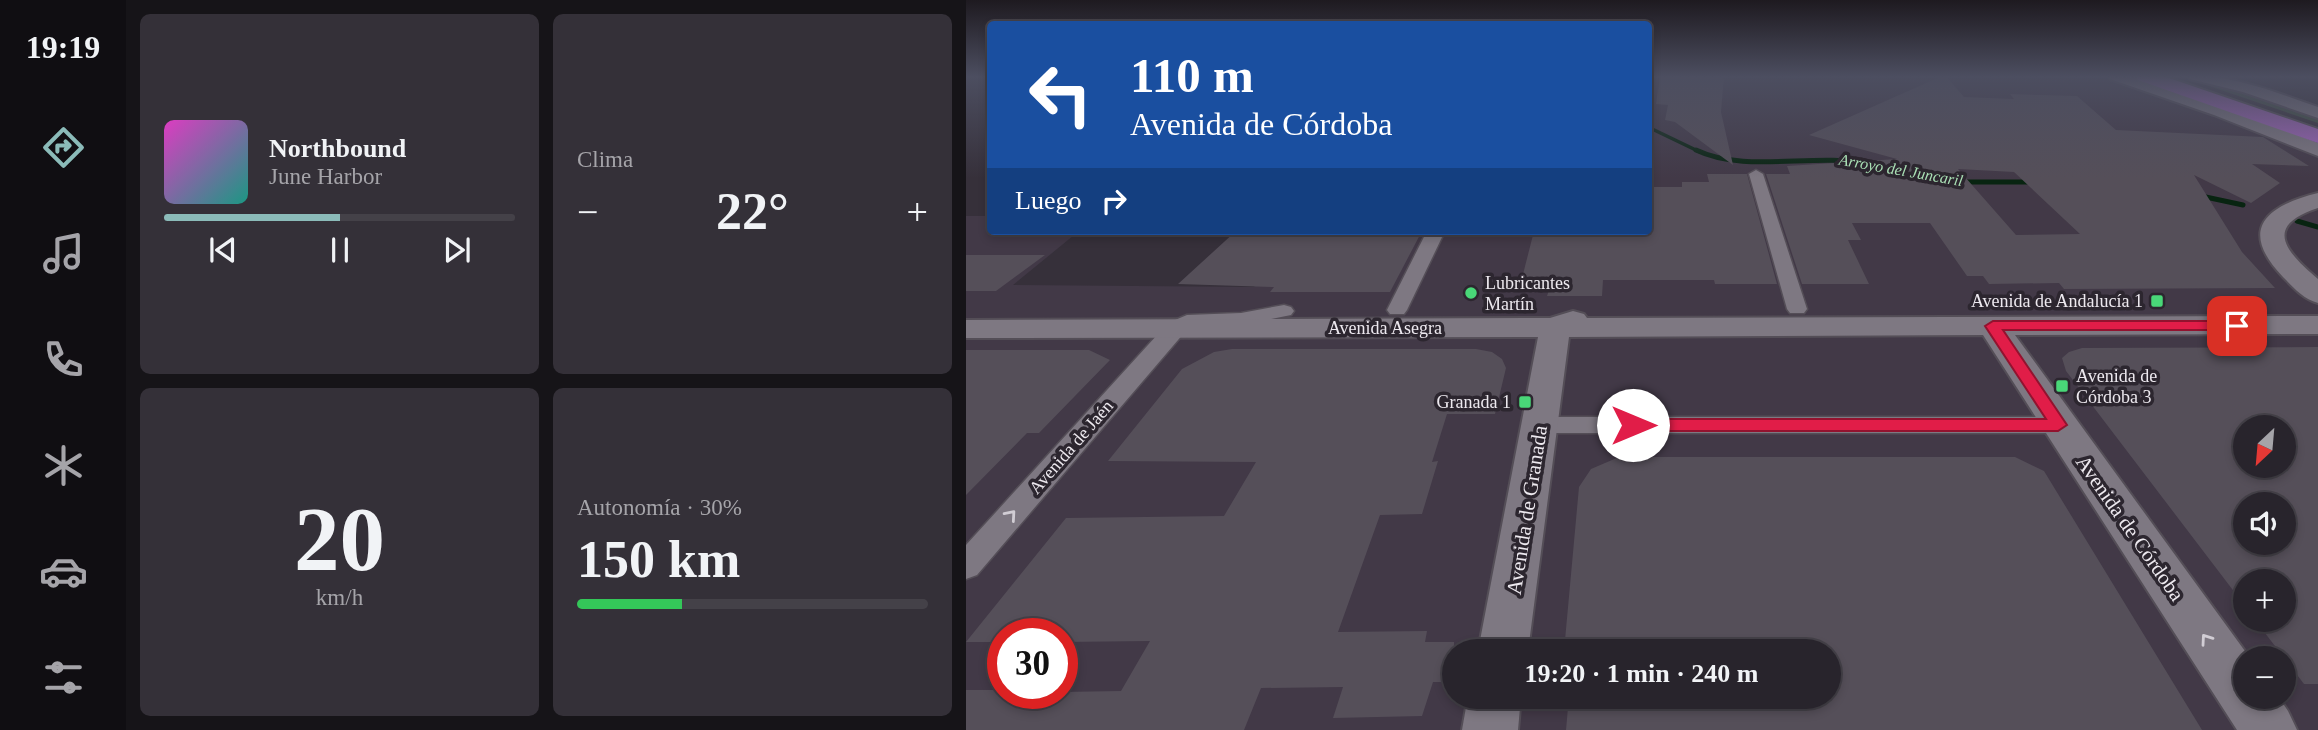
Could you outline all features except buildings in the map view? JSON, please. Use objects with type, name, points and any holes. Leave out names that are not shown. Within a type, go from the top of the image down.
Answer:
[{"type":"highway","points":[[2243,110],[2318,136]]},
{"type":"highway","points":[[2265,110],[2318,128]]},
{"type":"street","points":[[2217,110],[2318,149]]},
{"type":"street","points":[[1756,174],[1800,318]]},
{"type":"street","points":[[2318,200],[2301,204],[2279,215],[2273,222],[2272,233],[2274,247],[2285,263],[2318,294]]},
{"type":"street","points":[[1397,310],[1434,235]]},
{"type":"street","name":"Avenida Asegra","points":[[966,329],[1555,327],[1954,309],[2318,308]]},
{"type":"street","points":[[1555,327],[1580,319],[1605,318],[1633,309]]},
{"type":"street","name":"Avenida Asegra","points":[[966,312],[1633,309],[1993,326],[2318,326]]},
{"type":"street","points":[[1954,309],[1993,326]]},
{"type":"street","points":[[1176,328],[1187,321],[1241,319],[1284,311]]},
{"type":"street","name":"Avenida de Córdoba","points":[[1993,326],[2058,425],[2233,677]]},
{"type":"street","name":"Avenida de Granada","points":[[1505,639],[1555,327]]},
{"type":"street","name":"Avenida de Jaén","points":[[966,566],[1176,328]]},
{"type":"street","points":[[1541,425],[2058,425]]},
{"type":"street","points":[[1490,730],[1493,709]]},
{"type":"street","name":"Avenida de Córdoba","points":[[2255,709],[2269,730]]},
{"type":"shaded area","points":[[1652,110],[2224,110],[2318,145],[2318,730],[966,730],[966,216],[987,216],[987,235],[1074,235],[1013,285],[1254,287],[1298,235],[1652,235]]},
{"type":"green space","points":[[2280,110],[2296,110],[2318,118],[2318,123]]},
{"type":"waterway","name":"Arroyo del Juncaril","points":[[1652,129],[1700,152]]},
{"type":"waterway","name":"Arroyo del Juncaril","points":[[1696,150],[1736,161],[1826,160],[1870,164]]},
{"type":"waterway","name":"Arroyo del Juncaril","points":[[1960,182],[2033,182]]},
{"type":"waterway","name":"Arroyo del Juncaril","points":[[2201,196],[2243,205]]},
{"type":"waterway","name":"Arroyo del Juncaril","points":[[2297,221],[2318,227]]},
{"type":"place","name":"Lubricantes Martín","points":[[1471,293]]},
{"type":"place","name":"Avenida de Andalucía 1","points":[[2157,301]]},
{"type":"place","name":"Avenida de Córdoba 3","points":[[2062,386]]},
{"type":"place","name":"Granada 1","points":[[1525,402]]},
{"type":"route","points":[[1633,425],[2058,425],[1993,326],[2237,326]]}]
